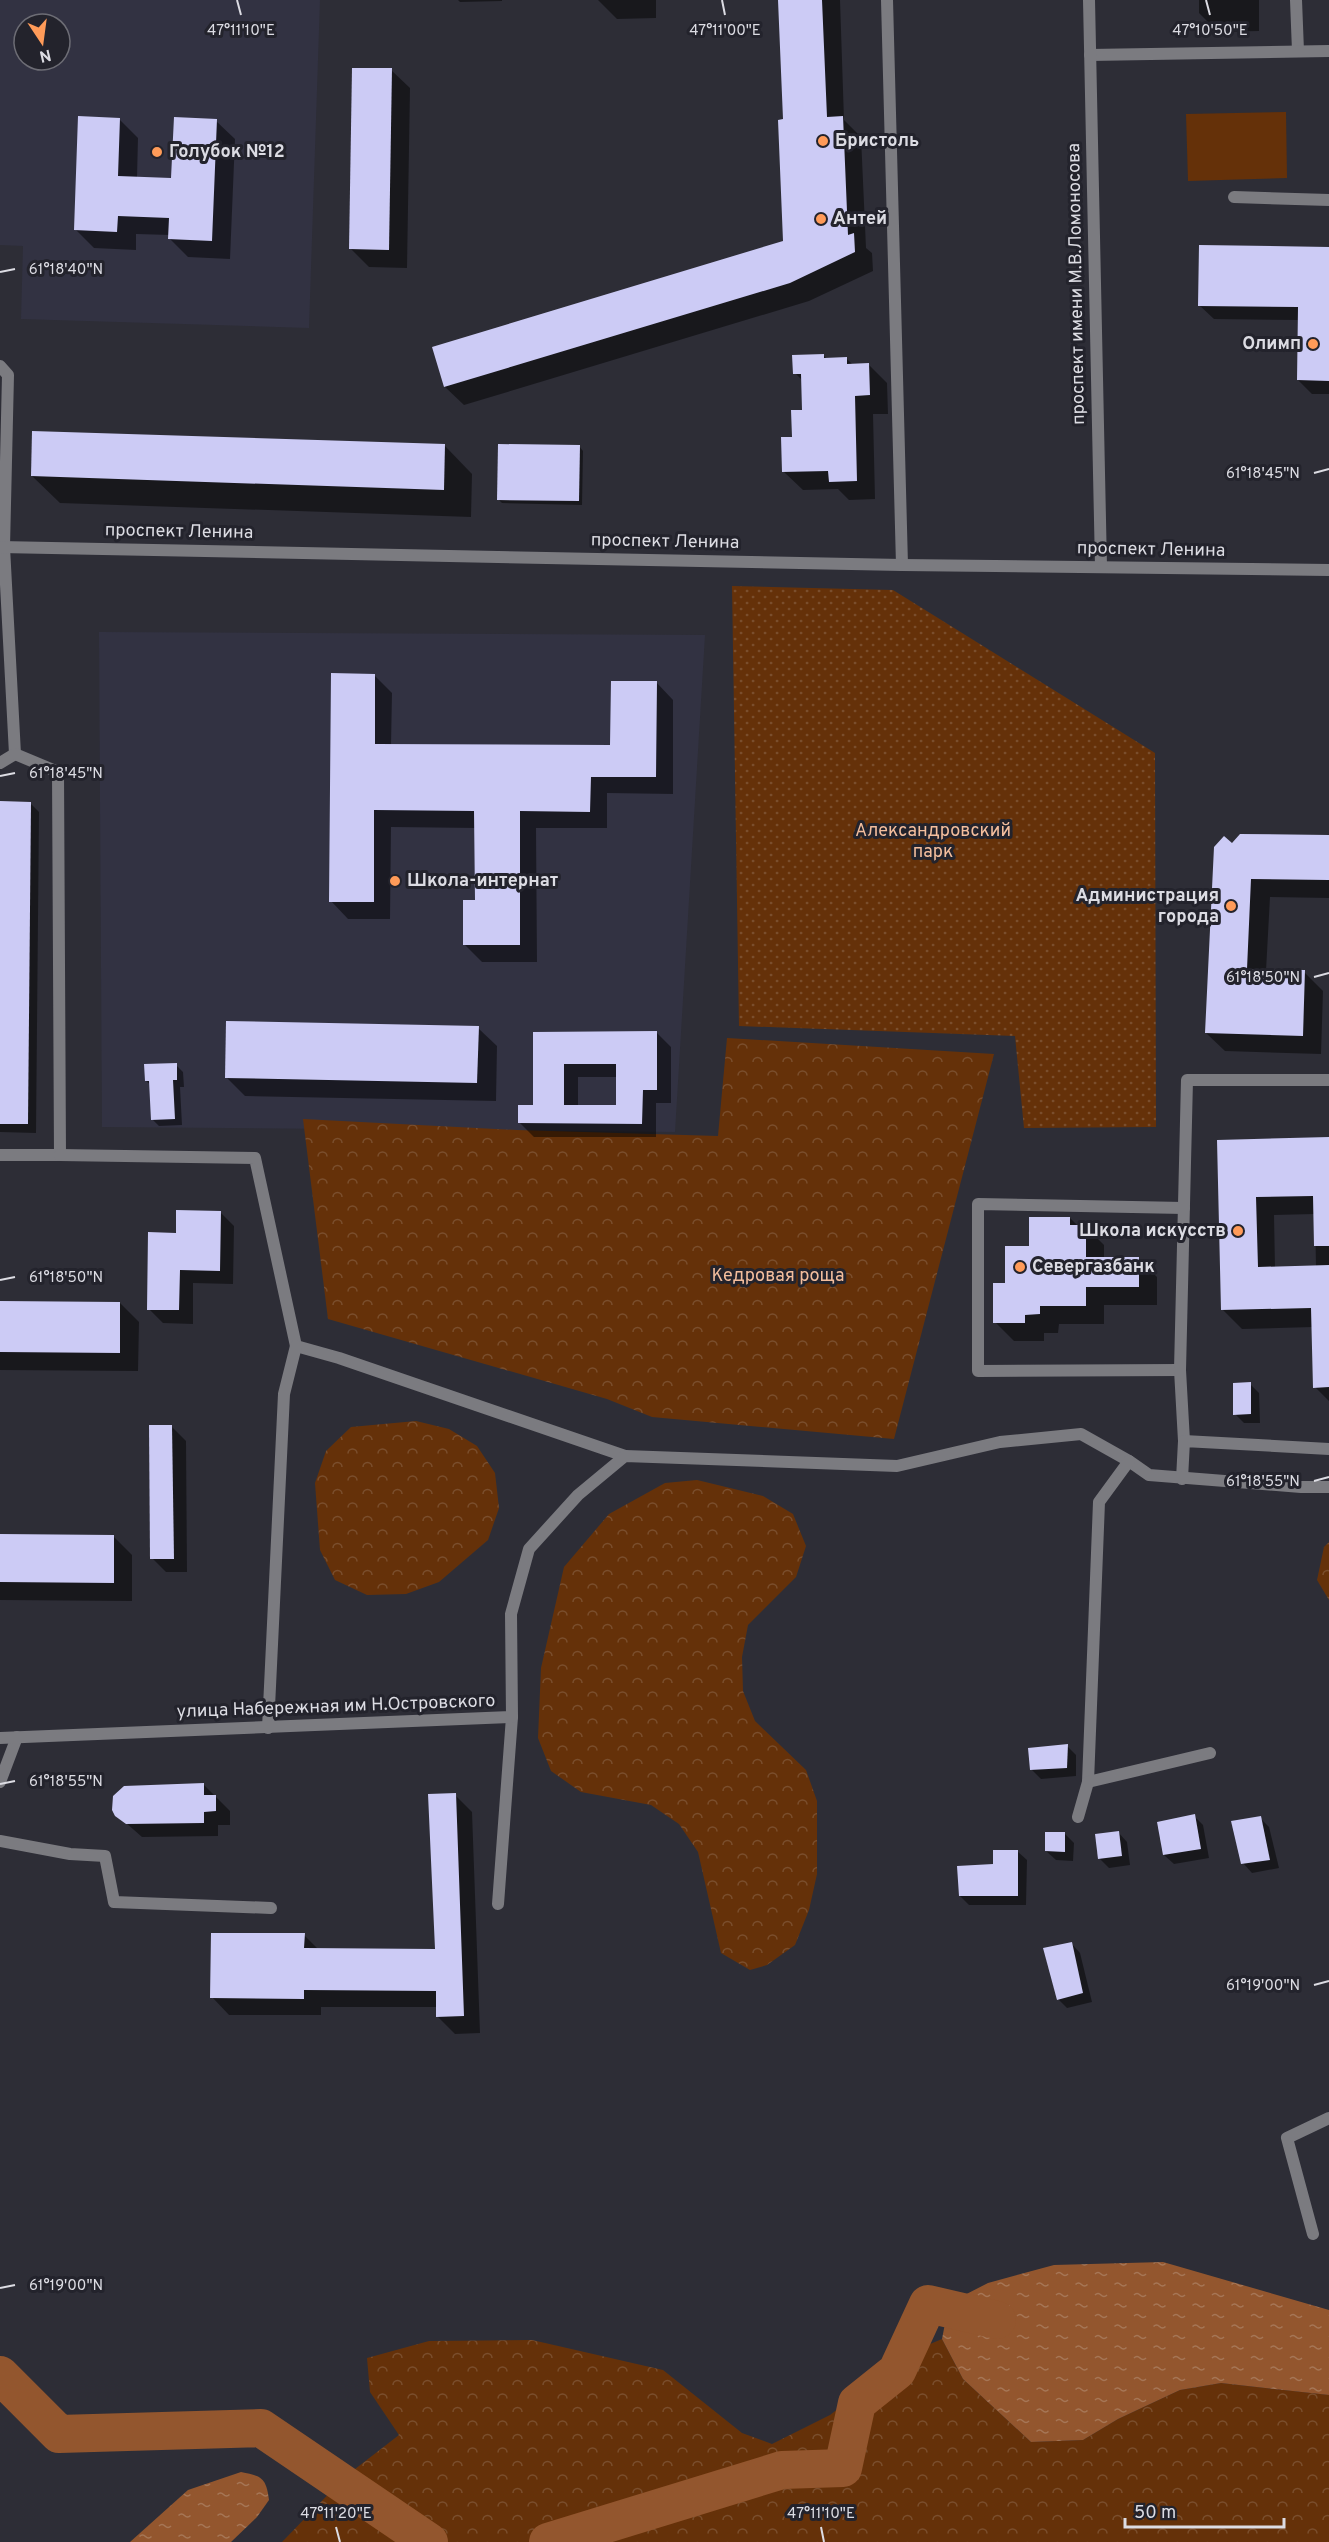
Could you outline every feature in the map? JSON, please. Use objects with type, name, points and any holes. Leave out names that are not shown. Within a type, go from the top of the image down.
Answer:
[{"type":"street","points":[[887,0],[902,565]]},
{"type":"street","name":"проспект имени М.В.Ломоносова","points":[[1089,0],[1101,567]]},
{"type":"street","points":[[1296,0],[1298,51]]},
{"type":"street","points":[[1090,55],[1329,51]]},
{"type":"street","points":[[1234,197],[1329,200]]},
{"type":"street","points":[[0,366],[8,375],[2,547],[15,754]]},
{"type":"street","name":"проспект Ленина","points":[[2,547],[902,565],[1329,570]]},
{"type":"street","points":[[0,763],[15,754]]},
{"type":"street","points":[[15,754],[58,772],[60,1155]]},
{"type":"street","points":[[1182,1479],[1184,1441],[1180,1370],[1187,1080],[1329,1080]]},
{"type":"street","points":[[0,1155],[255,1158],[296,1346],[284,1394],[268,1728]]},
{"type":"street","points":[[1180,1370],[978,1371],[978,1204],[1184,1208]]},
{"type":"street","points":[[296,1346],[339,1358],[625,1456],[897,1466],[1000,1442],[1081,1434],[1129,1461],[1149,1476],[1329,1487]]},
{"type":"street","points":[[1184,1441],[1329,1449]]},
{"type":"street","name":"улица Набережная им Н.Островского","points":[[0,1738],[512,1718],[511,1614],[529,1549],[578,1495],[625,1456]]},
{"type":"street","points":[[1078,1817],[1088,1782],[1099,1502],[1129,1461]]},
{"type":"street","points":[[498,1904],[512,1718]]},
{"type":"street","points":[[0,1782],[17,1737]]},
{"type":"street","points":[[1088,1782],[1210,1753]]},
{"type":"street","points":[[0,1841],[70,1854],[105,1856],[114,1902],[271,1908]]},
{"type":"street","points":[[1313,2234],[1287,2138],[1329,2118]]},
{"type":"shaded area","name":"Голубок №12","points":[[0,0],[320,0],[309,328],[21,319],[23,246],[0,245]]},
{"type":"shaded area","name":"Школа-интернат","points":[[99,632],[705,635],[675,1132],[102,1127]]},
{"type":"green space","points":[[1286,112],[1287,178],[1188,181],[1186,114]]},
{"type":"green space","name":"Александровский парк","points":[[732,586],[893,590],[1155,753],[1156,1127],[1024,1128],[1015,1036],[739,1026]]},
{"type":"green space","name":"Кедровая роща","points":[[727,1038],[994,1054],[894,1439],[652,1417],[607,1399],[328,1319],[303,1119],[517,1130],[718,1136]]},
{"type":"green space","points":[[416,1421],[449,1429],[477,1446],[495,1473],[499,1508],[488,1540],[439,1582],[406,1594],[367,1595],[335,1580],[320,1550],[315,1483],[326,1451],[351,1427]]},
{"type":"green space","points":[[697,1480],[763,1496],[793,1514],[806,1546],[796,1577],[748,1625],[742,1657],[743,1691],[755,1721],[806,1770],[817,1801],[817,1874],[809,1910],[795,1945],[767,1965],[750,1970],[721,1953],[698,1852],[679,1824],[651,1805],[581,1792],[551,1771],[538,1738],[541,1668],[564,1567],[609,1514],[665,1483]]},
{"type":"green space","points":[[1329,1542],[1329,1600],[1317,1580],[1324,1547]]},
{"type":"green space","points":[[942,2339],[963,2379],[1031,2442],[1083,2440],[1118,2419],[1180,2390],[1221,2383],[1329,2395],[1329,2542],[282,2542],[346,2476],[399,2435],[370,2392],[367,2358],[429,2341],[532,2340],[663,2370],[742,2433],[772,2444],[830,2415],[911,2352]]},
{"type":"water","points":[[1163,2262],[1329,2310],[1329,2395],[1221,2383],[1180,2390],[1118,2419],[1083,2440],[1031,2442],[963,2379],[942,2339],[949,2303],[988,2283],[1054,2265]]},
{"type":"water","points":[[241,2472],[262,2479],[269,2500],[257,2517],[231,2542],[130,2542],[188,2490]]},
{"type":"building","points":[[778,0],[822,0],[827,117],[843,116],[848,235],[854,233],[855,252],[790,283],[444,387],[432,347],[783,241],[778,120],[783,119]]},
{"type":"building","points":[[352,68],[392,68],[389,250],[349,249]]},
{"type":"building","points":[[78,116],[120,118],[118,176],[171,178],[174,117],[217,119],[212,241],[168,239],[169,218],[118,216],[117,232],[74,230]]},
{"type":"building","name":"Олимп","points":[[1199,245],[1329,247],[1329,381],[1297,380],[1298,307],[1198,306]]},
{"type":"building","points":[[824,354],[824,358],[847,357],[847,364],[869,363],[870,395],[855,396],[857,481],[829,482],[828,471],[782,472],[781,437],[792,437],[791,410],[802,410],[801,374],[793,374],[792,355]]},
{"type":"building","points":[[32,431],[445,444],[444,490],[31,476]]},
{"type":"building","points":[[498,444],[580,445],[579,501],[497,500]]},
{"type":"building","points":[[331,673],[375,674],[375,744],[610,745],[611,681],[657,681],[656,777],[591,777],[590,812],[520,811],[520,945],[463,945],[463,900],[475,900],[474,811],[374,810],[374,902],[329,902]]},
{"type":"building","points":[[0,801],[31,802],[28,1124],[0,1124]]},
{"type":"building","points":[[1240,834],[1329,835],[1329,880],[1251,879],[1247,969],[1305,970],[1303,1036],[1205,1033],[1214,847],[1224,836],[1232,843]]},
{"type":"building","points":[[226,1021],[479,1026],[477,1083],[225,1078]]},
{"type":"building","points":[[657,1031],[657,1090],[643,1090],[642,1124],[518,1123],[518,1105],[533,1105],[533,1032]],"holes":[[[564,1064],[616,1064],[616,1105],[564,1105]]]},
{"type":"building","points":[[177,1063],[177,1080],[173,1080],[175,1119],[151,1120],[149,1081],[145,1081],[144,1064]]},
{"type":"building","name":"Школа искусcтв","points":[[1329,1137],[1329,1246],[1314,1246],[1313,1196],[1256,1197],[1258,1267],[1329,1265],[1329,1387],[1313,1388],[1311,1308],[1221,1310],[1217,1140]]},
{"type":"building","points":[[176,1210],[221,1211],[220,1271],[180,1270],[179,1310],[147,1310],[148,1232],[176,1233]]},
{"type":"building","points":[[1029,1217],[1070,1217],[1070,1225],[1086,1225],[1086,1257],[1139,1257],[1139,1287],[1086,1287],[1086,1306],[1040,1306],[1040,1314],[1025,1315],[1025,1323],[993,1323],[993,1283],[1005,1283],[1005,1246],[1029,1246]]},
{"type":"building","points":[[0,1301],[120,1302],[120,1353],[0,1352]]},
{"type":"building","points":[[1251,1382],[1251,1414],[1233,1415],[1233,1383]]},
{"type":"building","points":[[149,1425],[172,1425],[174,1559],[150,1559]]},
{"type":"building","points":[[0,1534],[114,1535],[114,1583],[0,1582]]},
{"type":"building","points":[[1068,1744],[1067,1768],[1030,1770],[1028,1748]]},
{"type":"building","points":[[204,1783],[204,1795],[216,1795],[216,1811],[204,1812],[204,1823],[126,1824],[115,1816],[112,1810],[113,1796],[124,1786]]},
{"type":"building","points":[[456,1793],[464,2016],[436,2017],[436,1991],[304,1990],[304,1999],[210,1998],[211,1933],[305,1933],[304,1948],[435,1949],[428,1794]]},
{"type":"building","points":[[1195,1814],[1201,1849],[1163,1855],[1157,1822]]},
{"type":"building","points":[[1261,1816],[1270,1860],[1241,1864],[1231,1821]]},
{"type":"building","points":[[1119,1831],[1122,1856],[1098,1859],[1095,1834]]},
{"type":"building","points":[[1045,1832],[1065,1832],[1065,1852],[1045,1851]]},
{"type":"building","points":[[993,1850],[1018,1850],[1018,1896],[959,1896],[957,1866],[993,1864]]},
{"type":"building","points":[[1072,1942],[1083,1993],[1057,2000],[1043,1948]]},
{"type":"waterway","points":[[548,2542],[782,2470],[843,2468],[857,2403],[897,2371],[928,2304],[997,2320]]},
{"type":"waterway","points":[[0,2375],[59,2434],[261,2428],[429,2542]]},
{"type":"place","name":"Бристоль","points":[[823,141]]},
{"type":"place","name":"Голубок №12","points":[[157,152]]},
{"type":"place","name":"Антей","points":[[821,219]]},
{"type":"place","name":"Олимп","points":[[1313,344]]},
{"type":"place","name":"Школа-интернат","points":[[395,881]]},
{"type":"place","name":"Администрация города","points":[[1231,906]]},
{"type":"place","name":"Школа искусcтв","points":[[1238,1231]]},
{"type":"place","name":"Севергазбанк","points":[[1020,1267]]}]
